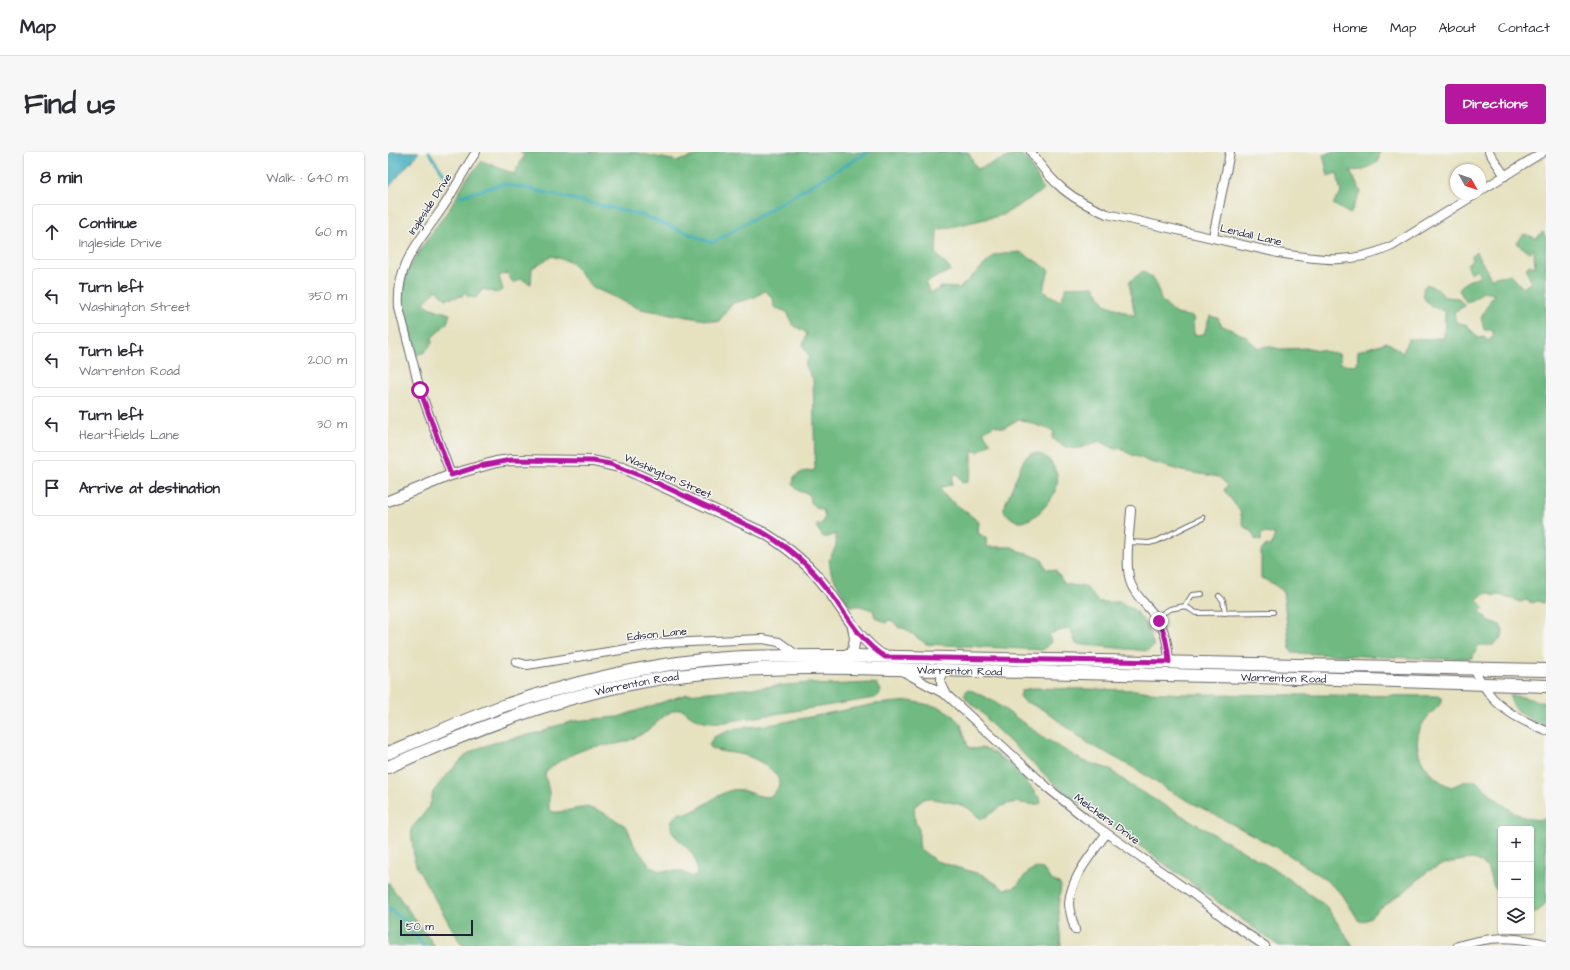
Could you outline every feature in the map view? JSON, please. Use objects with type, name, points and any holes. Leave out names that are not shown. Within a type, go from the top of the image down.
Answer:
[{"type":"main road","name":"Warrenton Road","points":[[388,752],[502,706],[565,686],[685,662],[752,656],[852,656],[1546,670]]},
{"type":"main road","name":"Warrenton Road","points":[[388,768],[471,732],[543,706],[593,692],[641,682],[744,670],[810,668],[899,669],[1330,678],[1546,686]]},
{"type":"street","name":"Ingleside Drive","points":[[451,475],[420,390],[401,316],[398,295],[402,271],[409,256],[444,206],[476,152]]},
{"type":"street","name":"Lendall Lane","points":[[1031,152],[1047,174],[1059,187],[1074,198],[1107,214],[1278,253],[1333,260],[1365,256],[1392,246],[1466,200]]},
{"type":"street","points":[[1213,237],[1230,152]]},
{"type":"street","points":[[1489,152],[1505,176]]},
{"type":"street","points":[[1486,188],[1543,152]]},
{"type":"street","name":"Washington Street","points":[[388,501],[451,475],[485,464],[511,460],[593,461],[623,468],[764,533],[782,544],[810,567],[826,587],[852,625],[871,647],[885,657]]},
{"type":"street","points":[[1131,510],[1128,569],[1131,584],[1137,595],[1156,617],[1165,632],[1168,644],[1169,662]]},
{"type":"street","name":"Washington Street","points":[[852,625],[855,638],[852,656]]},
{"type":"street","name":"Edison Lane","points":[[516,662],[527,665],[664,643],[763,639],[779,642],[798,656]]},
{"type":"street","points":[[1473,668],[1497,703],[1521,720],[1546,731]]},
{"type":"street","name":"Melchers Drive","points":[[899,669],[948,696],[1048,788],[1106,834],[1192,893],[1265,946]]},
{"type":"street","name":"Melchers Drive","points":[[941,670],[941,683],[948,696]]},
{"type":"street","points":[[1075,930],[1069,908],[1069,902],[1074,884],[1106,834]]},
{"type":"street","points":[[1458,946],[1478,940],[1508,938],[1546,944]]},
{"type":"lane","points":[[1129,542],[1150,543],[1157,541],[1203,518]]},
{"type":"lane","points":[[1185,606],[1192,595],[1202,594]]},
{"type":"lane","points":[[1219,596],[1223,600],[1225,613]]},
{"type":"lane","points":[[1156,617],[1170,609],[1185,606],[1196,613],[1273,612]]},
{"type":"green space","points":[[520,152],[632,152],[678,161],[709,152],[968,152],[977,169],[1019,153],[1029,162],[1044,190],[1003,215],[937,230],[936,254],[951,270],[925,283],[931,293],[942,287],[960,288],[995,255],[1020,252],[1049,270],[1043,291],[1060,301],[1067,287],[1094,286],[1105,304],[1135,316],[1129,282],[1143,271],[1155,280],[1161,300],[1169,308],[1176,314],[1193,317],[1194,335],[1204,334],[1210,316],[1218,318],[1221,325],[1245,336],[1259,349],[1266,346],[1280,349],[1309,348],[1339,354],[1341,364],[1357,365],[1358,351],[1387,342],[1403,353],[1408,339],[1444,338],[1445,312],[1438,308],[1431,307],[1424,298],[1423,288],[1427,284],[1439,290],[1444,297],[1458,298],[1465,306],[1454,312],[1456,322],[1467,325],[1478,338],[1484,337],[1488,341],[1494,336],[1492,330],[1484,330],[1481,317],[1494,294],[1483,292],[1473,300],[1466,302],[1459,290],[1463,284],[1480,277],[1476,269],[1471,273],[1468,270],[1468,263],[1472,260],[1472,256],[1476,252],[1491,278],[1510,274],[1523,288],[1531,282],[1526,269],[1529,265],[1535,267],[1534,249],[1529,252],[1516,243],[1524,234],[1536,238],[1543,232],[1546,237],[1546,598],[1543,603],[1538,601],[1532,603],[1526,600],[1520,602],[1500,595],[1494,596],[1489,593],[1483,594],[1477,600],[1484,607],[1480,612],[1490,621],[1500,625],[1503,631],[1502,637],[1494,645],[1479,645],[1472,658],[1434,659],[1294,653],[1290,650],[1283,591],[1272,583],[1261,578],[1261,551],[1266,545],[1271,546],[1275,534],[1261,533],[1261,541],[1255,539],[1251,530],[1244,527],[1240,511],[1224,490],[1227,485],[1219,477],[1182,471],[1147,461],[1122,449],[1115,449],[1100,441],[1080,448],[1070,448],[1052,438],[1054,431],[1019,419],[1003,428],[994,425],[983,432],[991,443],[978,452],[972,450],[972,469],[968,482],[962,483],[957,474],[953,475],[952,484],[940,488],[943,494],[979,522],[978,533],[986,538],[987,547],[1012,547],[1042,559],[1046,569],[1055,570],[1065,584],[1086,587],[1098,602],[1121,602],[1137,612],[1148,628],[1154,646],[1147,651],[1076,644],[1070,628],[1049,634],[1051,642],[1043,650],[926,644],[904,628],[899,628],[893,621],[889,620],[886,623],[875,617],[873,610],[860,606],[849,606],[831,572],[829,560],[836,546],[836,534],[823,537],[817,528],[817,524],[822,524],[825,516],[823,510],[812,504],[808,493],[800,492],[793,485],[794,477],[802,472],[815,470],[813,379],[805,365],[809,357],[803,345],[807,333],[793,325],[787,312],[774,307],[773,298],[765,291],[753,298],[733,303],[718,322],[640,309],[592,287],[571,262],[552,256],[532,268],[531,284],[521,279],[513,283],[507,273],[499,276],[503,290],[496,293],[483,289],[476,298],[467,296],[466,291],[462,296],[446,299],[436,290],[424,303],[431,308],[450,314],[447,323],[432,338],[432,343],[425,352],[416,355],[401,297],[407,272],[421,248],[452,205],[465,181],[482,161],[514,174],[524,156]]},
{"type":"green space","points":[[1332,152],[1380,152],[1378,162],[1363,170],[1350,171],[1361,192],[1350,214],[1333,204],[1341,193],[1337,173],[1328,176],[1323,155]]},
{"type":"green space","points":[[1030,454],[1040,454],[1049,459],[1057,474],[1057,485],[1053,496],[1039,513],[1020,522],[1007,515],[1004,511],[1004,507],[1024,459]]},
{"type":"green space","points":[[809,683],[825,685],[872,683],[877,684],[881,690],[880,694],[875,698],[725,722],[705,721],[691,716],[682,709],[675,710],[667,714],[644,733],[631,740],[592,747],[573,754],[553,766],[545,774],[549,792],[549,809],[553,812],[558,812],[587,807],[604,813],[627,827],[634,845],[650,866],[660,871],[680,871],[693,877],[696,875],[697,864],[693,856],[671,829],[672,822],[678,813],[693,811],[720,795],[732,790],[742,790],[767,797],[772,796],[779,785],[778,778],[766,765],[744,755],[719,751],[711,748],[709,744],[714,737],[736,728],[769,725],[875,704],[910,701],[939,707],[950,713],[961,724],[968,747],[972,749],[981,748],[989,750],[1007,762],[1016,769],[1040,799],[1041,803],[1008,804],[1000,807],[982,819],[970,809],[959,804],[925,798],[914,807],[915,820],[919,829],[920,849],[936,861],[983,875],[1004,889],[1014,888],[1029,871],[1038,868],[1043,869],[1051,880],[1059,883],[1061,886],[1058,907],[1061,946],[463,946],[461,944],[417,868],[414,858],[411,829],[426,811],[431,802],[433,792],[467,754],[476,749],[499,741],[542,732],[552,727],[574,721],[618,717],[687,694]]},
{"type":"green space","points":[[1033,688],[1136,690],[1183,694],[1438,696],[1442,698],[1442,702],[1426,719],[1418,734],[1417,744],[1423,762],[1435,777],[1451,787],[1466,781],[1476,781],[1517,814],[1537,820],[1546,818],[1546,903],[1534,913],[1534,826],[1498,826],[1498,892],[1493,885],[1487,867],[1477,860],[1472,859],[1444,864],[1428,871],[1404,892],[1380,908],[1367,920],[1359,921],[1342,894],[1321,876],[1281,850],[1168,790],[1136,769],[1088,743],[1044,710],[1024,701],[1020,696],[1022,690]]},
{"type":"green space","points":[[967,690],[973,691],[993,701],[1043,737],[1083,761],[1109,769],[1133,787],[1277,871],[1326,906],[1353,946],[1279,946],[1059,788],[989,722],[967,699],[964,695]]},
{"type":"green space","points":[[1510,696],[1524,697],[1546,703],[1546,727],[1530,719],[1519,711],[1511,701]]},
{"type":"green space","points":[[388,882],[428,937],[435,946],[388,946]]},
{"type":"water","points":[[388,152],[419,152],[388,188]]},
{"type":"waterway","points":[[429,152],[449,182]]},
{"type":"waterway","points":[[461,196],[503,184],[530,189],[642,215],[712,243],[868,152]]},
{"type":"waterway","points":[[388,908],[409,924],[423,946]]},
{"type":"route","points":[[420,390],[451,475],[480,466],[511,460],[593,461],[623,468],[764,533],[782,544],[810,567],[826,587],[852,625],[871,647],[885,657],[1169,662],[1168,644],[1165,632],[1159,621]]}]
